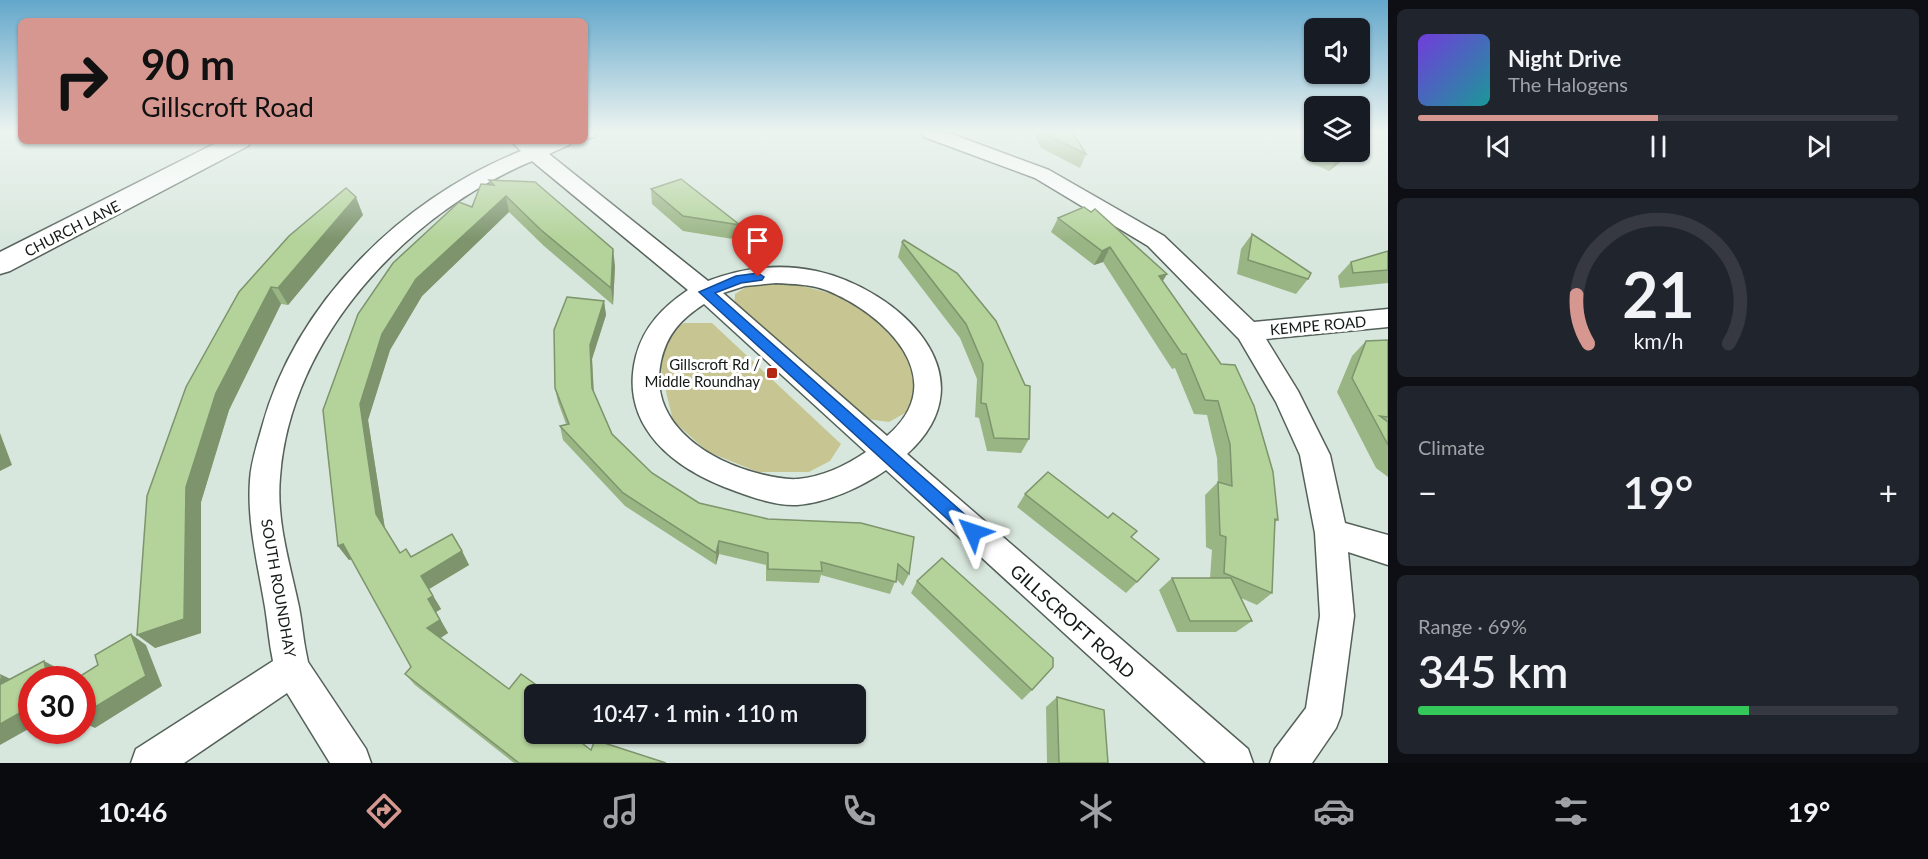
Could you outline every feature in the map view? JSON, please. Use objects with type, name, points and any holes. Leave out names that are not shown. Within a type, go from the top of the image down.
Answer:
[{"type":"street","name":"CHURCH LANE","points":[[0,264],[185,169]]},
{"type":"street","name":"SOUTH ROUNDHAY","points":[[352,763],[292,668],[265,519],[267,461],[281,410],[301,359],[326,317],[363,271],[395,239],[430,209],[491,169]]},
{"type":"street","name":"GILLSCROFT ROAD","points":[[555,169],[706,292],[886,455],[1234,763]]},
{"type":"street","points":[[1032,169],[1095,203],[1156,241],[1248,332],[1288,399],[1315,455],[1331,533],[1337,616],[1323,715],[1288,763]]},
{"type":"street","points":[[776,275],[816,278],[848,290],[887,314],[909,336],[924,363],[928,389],[917,422],[886,455],[840,482],[795,493],[715,472],[674,446],[659,428],[644,387],[651,347],[662,326],[677,311],[706,292],[740,279],[776,275]]},
{"type":"street","name":"KEMPE ROAD","points":[[1248,332],[1388,318]]},
{"type":"street","points":[[1331,533],[1388,550]]},
{"type":"street","points":[[150,763],[292,668]]},
{"type":"shaded area","points":[[780,281],[849,300],[865,307],[893,328],[905,343],[920,377],[907,412],[889,422],[867,419],[734,308],[735,294],[748,286]]},
{"type":"shaded area","points":[[684,323],[712,323],[841,444],[830,461],[809,472],[758,472],[708,452],[673,421],[660,366],[670,331]]},
{"type":"building","points":[[681,179],[740,225],[683,216],[651,189]]},
{"type":"building","points":[[489,180],[535,182],[613,249],[611,288],[541,230],[506,196],[416,279],[382,334],[360,404],[376,514],[400,553],[406,549],[411,557],[452,534],[462,551],[421,576],[433,596],[428,599],[440,620],[427,628],[509,689],[521,674],[535,684],[524,684],[524,744],[583,744],[591,750],[593,744],[607,744],[666,763],[519,763],[405,674],[411,667],[343,544],[338,546],[323,410],[358,314],[393,263],[459,202],[472,207],[481,184],[494,185]]},
{"type":"building","points":[[346,188],[356,197],[278,288],[271,287],[216,393],[186,487],[184,619],[137,635],[147,496],[186,387],[239,292],[289,236]]},
{"type":"building","points":[[1084,207],[1091,212],[1095,209],[1167,274],[1159,276],[1221,364],[1235,365],[1254,406],[1273,472],[1278,520],[1275,519],[1272,593],[1224,573],[1226,537],[1220,535],[1218,482],[1232,486],[1230,444],[1218,401],[1205,400],[1186,354],[1182,354],[1110,247],[1102,251],[1058,218]]},
{"type":"building","points":[[1252,234],[1311,273],[1308,279],[1248,260]]},
{"type":"building","points":[[904,240],[957,273],[996,321],[1025,385],[1030,386],[1029,439],[994,438],[986,404],[981,403],[983,364],[966,324],[902,242]]},
{"type":"building","points":[[1388,251],[1388,270],[1353,273],[1351,262]]},
{"type":"building","points":[[567,297],[604,301],[590,345],[592,388],[612,434],[652,473],[699,503],[768,519],[861,523],[914,537],[909,574],[898,564],[896,582],[821,562],[822,571],[768,569],[768,553],[719,541],[716,553],[623,493],[560,426],[569,424],[555,388],[554,330]]},
{"type":"building","points":[[1388,340],[1388,417],[1380,416],[1388,422],[1388,445],[1352,378],[1366,341]]},
{"type":"building","points":[[1048,472],[1108,518],[1113,513],[1137,531],[1131,537],[1159,559],[1137,582],[1025,494]]},
{"type":"building","points":[[942,558],[1053,658],[1053,667],[1032,690],[917,581]]},
{"type":"building","points":[[1172,578],[1231,578],[1252,621],[1190,621]]},
{"type":"building","points":[[131,634],[146,676],[96,706],[96,666],[98,665],[95,655]]},
{"type":"building","points":[[44,661],[45,666],[35,666]]},
{"type":"building","points":[[18,675],[18,714],[0,724],[0,678],[1,684]]},
{"type":"building","points":[[1057,697],[1104,710],[1108,763],[1059,763]]},
{"type":"place","name":"Gillscroft Rd / Middle Roundhay","points":[[772,373]]},
{"type":"route","points":[[758,277],[740,279],[706,292],[973,532]]}]
